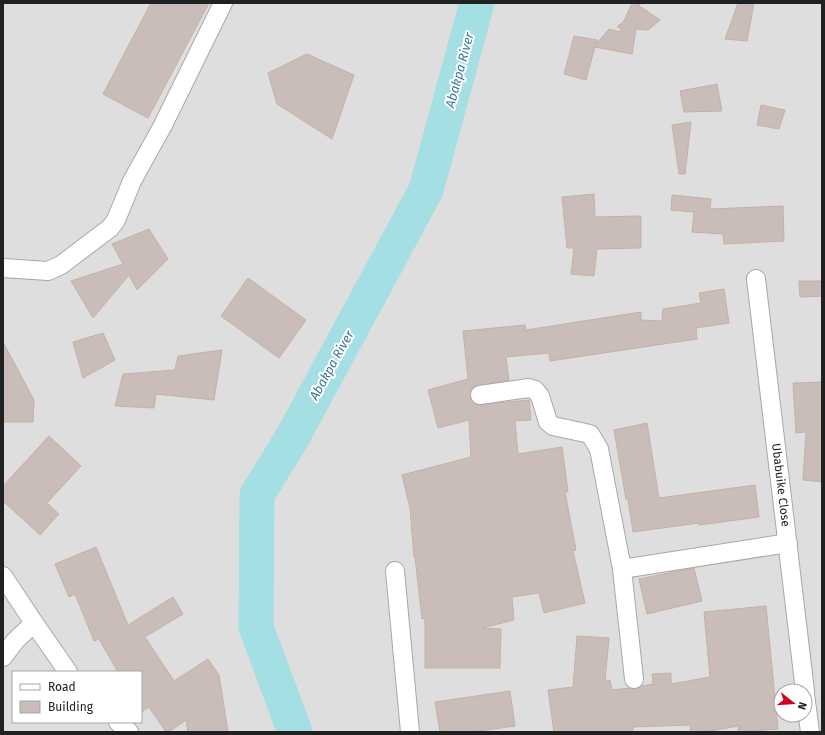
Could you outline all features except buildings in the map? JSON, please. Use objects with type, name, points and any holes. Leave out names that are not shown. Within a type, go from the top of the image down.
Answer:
[{"type":"street","points":[[3,268],[48,271],[61,265],[110,228],[116,220],[132,181],[162,127],[223,3]]},
{"type":"street","name":"Ubabuike Close","points":[[756,279],[804,683]]},
{"type":"street","points":[[480,395],[529,388],[535,390],[540,396],[548,422],[553,426],[590,434],[599,449],[622,569],[634,679]]},
{"type":"street","points":[[622,569],[788,543]]},
{"type":"street","points":[[395,570],[410,732]]},
{"type":"street","points":[[3,576],[67,671]]},
{"type":"street","points":[[3,657],[15,641],[34,623]]},
{"type":"street","points":[[119,723],[129,732]]},
{"type":"shaded area","points":[[3,3],[822,3],[822,732],[3,732]]},
{"type":"waterway","name":"Abakpa River","points":[[295,732],[256,627],[257,495],[292,438],[426,190],[477,3]]}]
